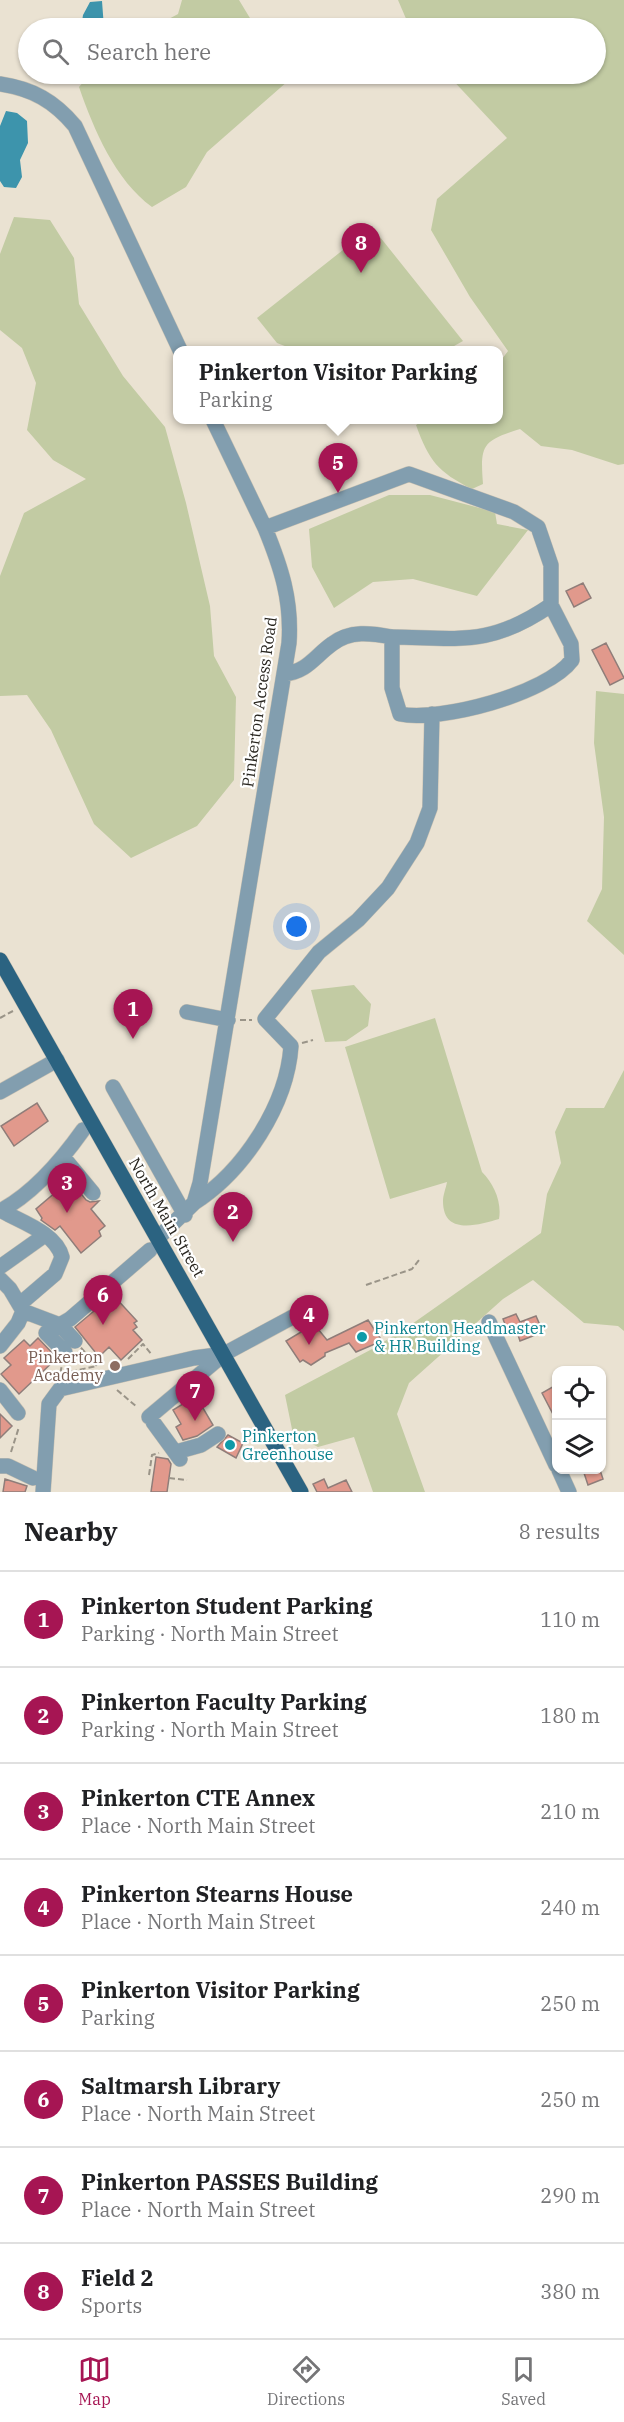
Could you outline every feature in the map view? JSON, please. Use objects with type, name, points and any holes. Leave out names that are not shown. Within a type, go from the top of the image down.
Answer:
[{"type":"main road","name":"North Main Street","points":[[0,960],[57,1060],[154,1244],[224,1354],[301,1492]]},
{"type":"street","points":[[0,84],[39,94],[53,103],[75,126],[178,346]]},
{"type":"street","name":"Pinkerton Access Road","points":[[189,1209],[200,1183],[284,674],[291,618],[287,589],[265,528],[215,424]]},
{"type":"street","points":[[265,528],[409,474],[514,512],[538,528],[551,565],[551,605],[571,644],[572,660],[568,666],[529,689],[501,699],[432,714],[409,716],[400,714],[397,708],[391,674],[392,637]]},
{"type":"street","points":[[284,674],[294,673],[308,666],[341,638],[364,633],[445,640],[481,637],[532,617],[551,605]]},
{"type":"street","points":[[60,1325],[70,1319],[154,1244],[220,1182],[267,1124],[283,1091],[291,1046],[266,1019],[320,952],[358,920],[388,888],[417,843],[430,808],[432,714]]},
{"type":"street","points":[[187,1012],[228,1020]]},
{"type":"street","points":[[0,1092],[57,1060]]},
{"type":"street","points":[[113,1087],[189,1209]]},
{"type":"street","points":[[0,1346],[18,1323],[21,1308],[59,1268],[60,1251],[45,1235],[1,1211],[16,1201],[64,1158],[83,1130]]},
{"type":"street","points":[[64,1158],[93,1193]]},
{"type":"street","points":[[0,1267],[45,1235]]},
{"type":"street","points":[[0,1279],[21,1308],[60,1325],[70,1346]]},
{"type":"street","points":[[218,1434],[201,1445],[176,1453],[146,1415],[224,1354],[300,1313]]},
{"type":"street","points":[[489,1322],[552,1456]]},
{"type":"street","points":[[43,1492],[49,1404],[60,1389],[194,1358],[224,1354]]},
{"type":"street","points":[[0,1390],[19,1419]]},
{"type":"street","points":[[2,1466],[33,1478]]},
{"type":"street","points":[[561,1474],[569,1492]]},
{"type":"path","points":[[0,1018],[15,1010]]},
{"type":"path","points":[[366,1285],[412,1269],[419,1260]]},
{"type":"path","points":[[127,1360],[143,1344],[152,1355]]},
{"type":"path","points":[[110,1384],[146,1415]]},
{"type":"path","points":[[2,1466],[14,1445],[19,1419]]},
{"type":"path","points":[[149,1475],[152,1455],[176,1453]]},
{"type":"path","points":[[169,1478],[187,1480]]},
{"type":"green space","points":[[182,0],[239,0],[250,18],[171,18],[178,14]]},
{"type":"green space","points":[[398,0],[624,0],[624,464],[618,465],[572,450],[541,446],[520,429],[498,437],[486,446],[482,461],[483,484],[472,489],[451,477],[436,464],[425,448],[416,425],[503,424],[503,358],[508,351],[470,297],[431,230],[437,199],[507,138],[456,84],[606,84],[606,18],[406,18]]},
{"type":"green space","points":[[82,84],[285,84],[207,152],[186,187],[152,207],[127,183],[107,153],[79,87]]},
{"type":"green space","points":[[14,217],[50,220],[74,258],[79,304],[123,376],[165,427],[186,503],[210,606],[214,656],[236,697],[234,780],[197,826],[131,858],[94,824],[51,730],[27,695],[0,696],[0,576],[24,513],[86,479],[53,460],[27,430],[36,383],[22,348],[0,330],[0,254]]},
{"type":"green space","points":[[372,227],[463,341],[454,346],[285,346],[277,343],[257,318]]},
{"type":"green space","points":[[389,495],[430,495],[495,512],[497,524],[528,530],[477,596],[413,579],[373,582],[334,608],[312,567],[309,529]]},
{"type":"green space","points":[[596,691],[624,694],[624,955],[587,921],[602,889],[604,817],[594,743]]},
{"type":"green space","points":[[354,985],[371,1004],[368,1026],[346,1041],[325,1042],[311,990]]},
{"type":"green space","points":[[435,1018],[482,1172],[490,1182],[498,1200],[499,1219],[481,1224],[455,1224],[449,1219],[443,1201],[447,1182],[390,1199],[345,1047]]},
{"type":"green space","points":[[624,1070],[624,1331],[618,1326],[584,1323],[533,1280],[503,1299],[409,1383],[397,1414],[425,1492],[373,1492],[354,1437],[318,1447],[293,1434],[285,1395],[374,1348],[412,1324],[541,1233],[547,1194],[561,1163],[555,1132],[566,1108],[604,1108]]},
{"type":"water","points":[[102,1],[103,18],[83,18],[90,2]]},
{"type":"water","points":[[6,111],[17,113],[27,121],[28,143],[20,160],[22,177],[16,188],[4,187],[0,181],[0,126]]},
{"type":"building","points":[[583,583],[591,598],[574,607],[566,591]]},
{"type":"building","points":[[606,643],[624,678],[610,685],[592,650]]},
{"type":"building","points":[[37,1103],[48,1121],[14,1146],[1,1126]]},
{"type":"building","points":[[70,1180],[86,1200],[99,1201],[91,1209],[105,1226],[99,1231],[101,1236],[81,1253],[60,1226],[55,1230],[41,1220],[36,1209]]},
{"type":"building","points":[[113,1295],[137,1321],[134,1323],[137,1327],[133,1330],[142,1340],[121,1360],[109,1347],[99,1357],[75,1327]]},
{"type":"building","points":[[516,1314],[520,1322],[536,1316],[543,1332],[520,1341],[517,1332],[509,1335],[503,1319]]},
{"type":"building","points":[[368,1320],[382,1341],[356,1352],[349,1343],[325,1353],[325,1356],[311,1365],[303,1360],[300,1362],[286,1341],[306,1329],[310,1334],[318,1329],[327,1340]]},
{"type":"building","points":[[38,1338],[57,1358],[19,1394],[1,1374],[11,1365],[4,1358],[24,1340],[30,1346]]},
{"type":"building","points":[[552,1387],[552,1412],[542,1393]]},
{"type":"building","points":[[186,1402],[193,1414],[203,1408],[213,1425],[197,1436],[183,1440],[176,1427],[181,1424],[173,1410]]},
{"type":"building","points":[[0,1414],[12,1426],[0,1438]]},
{"type":"building","name":"Pinkerton Greenhouse","points":[[228,1435],[243,1443],[236,1458],[217,1447]]},
{"type":"building","points":[[156,1457],[168,1459],[171,1464],[167,1492],[151,1492]]},
{"type":"building","points":[[584,1474],[601,1474],[603,1479],[588,1485]]},
{"type":"building","points":[[5,1479],[27,1486],[25,1492],[3,1492]]},
{"type":"building","points":[[324,1479],[328,1488],[346,1480],[352,1492],[317,1492],[313,1484]]},
{"type":"place","name":"Field 2","points":[[361,273]]},
{"type":"place","name":"Pinkerton Visitor Parking","points":[[338,493]]},
{"type":"place","name":"Pinkerton Student Parking","points":[[133,1039]]},
{"type":"place","name":"Pinkerton CTE Annex","points":[[67,1213]]},
{"type":"place","name":"Pinkerton Faculty Parking","points":[[233,1242]]},
{"type":"place","name":"Saltmarsh Library","points":[[103,1325]]},
{"type":"place","name":"Pinkerton Headmaster & HR Building","points":[[362,1337]]},
{"type":"place","name":"Pinkerton Stearns House","points":[[309,1345]]},
{"type":"place","name":"Pinkerton Academy","points":[[115,1366]]},
{"type":"place","name":"Pinkerton PASSES Building","points":[[195,1421]]},
{"type":"place","name":"Pinkerton Greenhouse","points":[[230,1445]]}]
